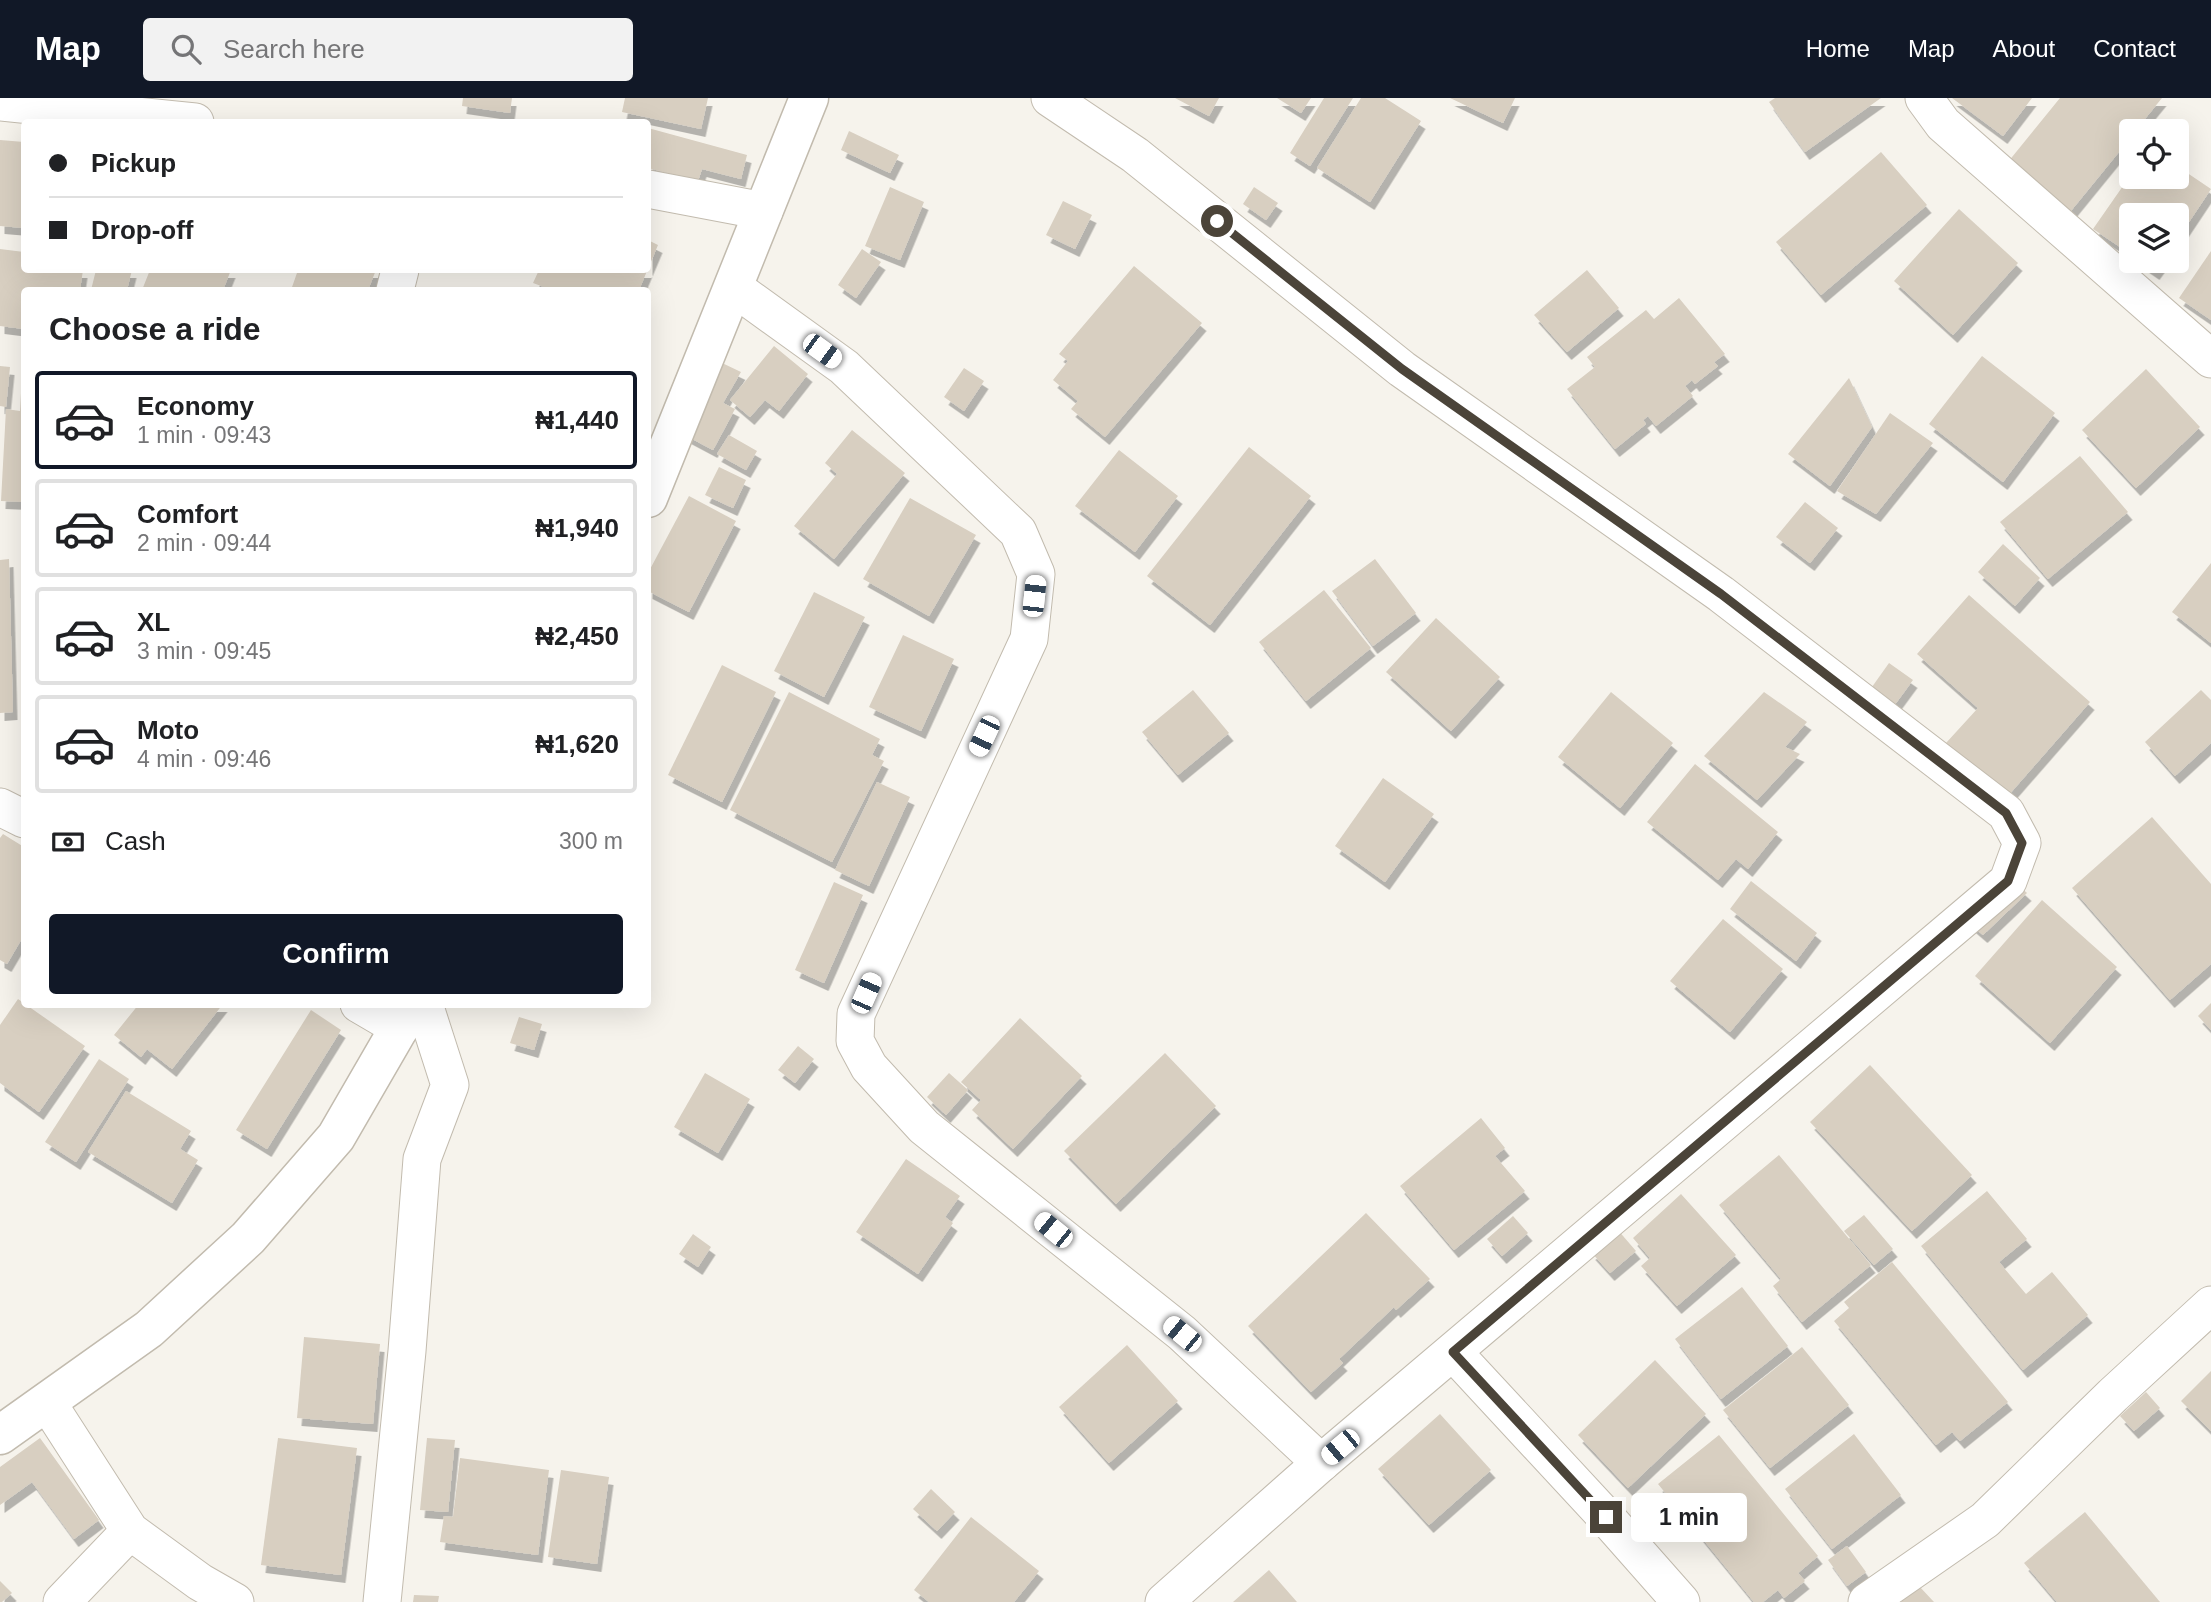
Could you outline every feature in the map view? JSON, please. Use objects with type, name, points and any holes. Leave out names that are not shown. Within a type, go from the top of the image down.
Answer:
[{"type":"street","points":[[651,491],[808,98]]},
{"type":"street","points":[[1050,98],[1135,155],[1402,369],[1732,603],[2006,813],[2022,843],[2008,881],[1321,1463],[1164,1602]]},
{"type":"street","points":[[1924,98],[1943,124],[2211,359]]},
{"type":"street","points":[[0,102],[166,119]]},
{"type":"street","points":[[651,190],[764,211]]},
{"type":"street","points":[[733,287],[844,367],[1018,532],[1037,574],[1029,639],[856,1014],[855,1041],[869,1067],[924,1127],[1182,1334],[1321,1463]]},
{"type":"street","points":[[0,807],[21,818]]},
{"type":"street","points":[[386,1008],[412,1012]]},
{"type":"street","points":[[0,1435],[149,1329],[248,1238],[335,1137],[412,1012]]},
{"type":"street","points":[[382,1602],[407,1351],[422,1159],[450,1085],[412,1012]]},
{"type":"street","points":[[1867,1602],[1985,1520],[2113,1395],[2211,1305]]},
{"type":"street","points":[[1453,1352],[1681,1602]]},
{"type":"street","points":[[47,1402],[130,1531],[200,1582],[235,1602]]},
{"type":"street","points":[[62,1602],[130,1531]]},
{"type":"building","points":[[463,98],[512,98],[510,113],[462,106]]},
{"type":"building","points":[[625,98],[708,98],[701,129],[622,112]]},
{"type":"building","points":[[1175,98],[1219,98],[1209,116]]},
{"type":"building","points":[[1277,98],[1311,98],[1301,113]]},
{"type":"building","points":[[1324,98],[1353,98],[1310,166],[1290,153]]},
{"type":"building","points":[[1361,98],[1385,98],[1421,121],[1370,202],[1317,168]]},
{"type":"building","points":[[1450,98],[1515,98],[1503,123]]},
{"type":"building","points":[[1775,98],[1881,98],[1805,152],[1769,102]]},
{"type":"building","points":[[1952,98],[2032,98],[2003,136]]},
{"type":"building","points":[[2060,98],[2162,98],[2145,119],[2119,119],[2119,152],[2070,212],[2008,162]]},
{"type":"building","points":[[651,129],[747,155],[741,179],[702,169],[698,181],[651,169]]},
{"type":"building","points":[[849,131],[899,155],[890,173],[841,150]]},
{"type":"building","points":[[0,140],[21,142],[21,228],[0,226]]},
{"type":"building","points":[[1881,152],[1927,205],[1821,295],[1776,242]]},
{"type":"building","points":[[2189,174],[2211,189],[2189,222],[2189,203],[2119,203],[2119,246],[2093,229],[2121,189],[2189,189]]},
{"type":"building","points":[[890,187],[924,202],[900,260],[865,246]]},
{"type":"building","points":[[1254,187],[1278,203],[1266,220],[1243,204]]},
{"type":"building","points":[[1063,201],[1092,215],[1075,249],[1046,235]]},
{"type":"building","points":[[1959,209],[2018,263],[1953,335],[1894,281]]},
{"type":"building","points":[[651,242],[658,245],[651,262]]},
{"type":"building","points":[[0,249],[21,252],[21,273],[83,273],[80,287],[21,287],[21,329],[0,326]]},
{"type":"building","points":[[862,249],[881,262],[856,298],[838,285]]},
{"type":"building","points":[[2211,251],[2211,320],[2179,298]]},
{"type":"building","points":[[1134,266],[1202,323],[1105,437],[1071,409],[1078,401],[1053,380],[1068,361],[1059,354]]},
{"type":"building","points":[[1587,270],[1619,308],[1567,352],[1534,315]]},
{"type":"building","points":[[95,273],[131,273],[128,287],[92,287]]},
{"type":"building","points":[[149,273],[230,273],[224,287],[143,287]]},
{"type":"building","points":[[297,273],[375,273],[369,287],[292,287]]},
{"type":"building","points":[[538,273],[646,273],[640,287],[544,287],[533,283]]},
{"type":"building","points":[[1679,298],[1725,354],[1714,362],[1718,366],[1695,384],[1692,380],[1685,386],[1693,396],[1656,426],[1648,416],[1643,420],[1646,424],[1615,449],[1567,389],[1595,367],[1587,357],[1646,310],[1654,319]]},
{"type":"building","points":[[774,346],[808,374],[779,411],[765,400],[750,417],[730,400]]},
{"type":"building","points":[[1982,356],[2055,413],[2003,482],[1929,424]]},
{"type":"building","points":[[720,362],[741,372],[723,403],[735,409],[713,450],[681,433]]},
{"type":"building","points":[[0,366],[10,367],[6,407],[0,406]]},
{"type":"building","points":[[964,368],[984,381],[964,411],[944,397]]},
{"type":"building","points":[[2146,369],[2200,427],[2136,488],[2082,430]]},
{"type":"building","points":[[1849,378],[1872,427],[1830,486],[1788,454]]},
{"type":"building","points":[[21,393],[21,502],[1,501],[6,409],[20,411]]},
{"type":"building","points":[[1890,413],[1933,443],[1876,514],[1837,491]]},
{"type":"building","points":[[852,430],[905,473],[834,559],[794,526],[837,474],[825,463]]},
{"type":"building","points":[[729,435],[757,451],[746,470],[717,454]]},
{"type":"building","points":[[1249,447],[1311,496],[1210,625],[1147,576]]},
{"type":"building","points":[[1119,450],[1178,496],[1135,552],[1075,506]]},
{"type":"building","points":[[2080,456],[2128,512],[2048,579],[2000,522]]},
{"type":"building","points":[[719,467],[746,480],[733,508],[705,495]]},
{"type":"building","points":[[689,496],[736,521],[689,612],[651,593],[651,567]]},
{"type":"building","points":[[910,498],[976,535],[929,616],[863,579]]},
{"type":"building","points":[[1805,502],[1838,528],[1810,563],[1776,537]]},
{"type":"building","points":[[2003,544],[2040,578],[2015,606],[1978,572]]},
{"type":"building","points":[[9,559],[13,712],[0,713],[0,560]]},
{"type":"building","points":[[1375,559],[1416,613],[1373,646],[1332,591]]},
{"type":"building","points":[[2211,563],[2211,643],[2172,612]]},
{"type":"building","points":[[1324,590],[1371,648],[1306,701],[1259,642]]},
{"type":"building","points":[[814,592],[865,617],[824,697],[774,671]]},
{"type":"building","points":[[1969,595],[2090,702],[2007,797],[1946,743],[1978,708],[1917,654]]},
{"type":"building","points":[[1436,618],[1500,677],[1451,731],[1386,672]]},
{"type":"building","points":[[903,635],[954,659],[921,731],[869,707]]},
{"type":"building","points":[[1889,663],[1913,680],[1885,718],[1862,701]]},
{"type":"building","points":[[722,665],[776,692],[722,802],[668,775]]},
{"type":"building","points":[[1193,690],[1229,733],[1178,775],[1142,732]]},
{"type":"building","points":[[2201,690],[2211,700],[2211,743],[2175,776],[2145,742]]},
{"type":"building","points":[[789,692],[880,739],[872,755],[884,761],[832,862],[730,810]]},
{"type":"building","points":[[1611,692],[1673,743],[1620,808],[1558,757]]},
{"type":"building","points":[[1764,692],[1807,722],[1785,747],[1800,754],[1757,800],[1704,756]]},
{"type":"building","points":[[1695,764],[1778,832],[1748,869],[1736,859],[1718,880],[1647,822]]},
{"type":"building","points":[[1383,778],[1434,814],[1385,882],[1335,846]]},
{"type":"building","points":[[877,782],[910,797],[869,886],[835,870]]},
{"type":"building","points":[[2152,817],[2211,884],[2211,964],[2170,1000],[2072,888]]},
{"type":"building","points":[[3,834],[21,845],[21,940],[7,964],[0,960],[0,838]]},
{"type":"building","points":[[1751,881],[1817,933],[1796,961],[1730,909]]},
{"type":"building","points":[[834,882],[863,895],[824,983],[795,970]]},
{"type":"building","points":[[2016,883],[2027,893],[1983,935],[1969,923]]},
{"type":"building","points":[[2042,900],[2117,967],[2050,1043],[1975,976]]},
{"type":"building","points":[[1723,919],[1783,969],[1730,1032],[1670,981]]},
{"type":"building","points":[[18,999],[21,1001],[21,1008],[31,1008],[85,1046],[39,1112],[0,1083],[0,1025]]},
{"type":"building","points":[[2211,1003],[2211,1030],[2198,1016]]},
{"type":"building","points":[[136,1008],[220,1008],[172,1069],[147,1049],[141,1057],[114,1035]]},
{"type":"building","points":[[311,1010],[341,1030],[267,1149],[236,1130]]},
{"type":"building","points":[[519,1017],[542,1024],[534,1050],[510,1043]]},
{"type":"building","points":[[1020,1018],[1082,1076],[1013,1149],[972,1110],[981,1100],[961,1082]]},
{"type":"building","points":[[798,1046],[814,1059],[795,1083],[778,1070]]},
{"type":"building","points":[[1165,1053],[1216,1106],[1116,1204],[1064,1151]]},
{"type":"building","points":[[99,1059],[129,1079],[76,1162],[45,1142]]},
{"type":"building","points":[[1870,1065],[1972,1175],[1912,1231],[1810,1122]]},
{"type":"building","points":[[705,1073],[750,1099],[718,1153],[674,1127]]},
{"type":"building","points":[[949,1073],[968,1090],[946,1115],[927,1097]]},
{"type":"building","points":[[126,1091],[191,1131],[180,1149],[198,1160],[172,1203],[88,1152]]},
{"type":"building","points":[[1481,1118],[1505,1148],[1495,1156],[1525,1191],[1454,1250],[1400,1186]]},
{"type":"building","points":[[1779,1155],[1871,1265],[1802,1322],[1773,1286],[1781,1279],[1719,1205]]},
{"type":"building","points":[[906,1159],[960,1196],[945,1217],[953,1223],[918,1274],[856,1232]]},
{"type":"building","points":[[1987,1191],[2027,1239],[1999,1262],[2026,1294],[2052,1272],[2088,1315],[2023,1370],[1921,1246]]},
{"type":"building","points":[[1681,1194],[1736,1255],[1677,1306],[1641,1266],[1650,1258],[1633,1238]]},
{"type":"building","points":[[1366,1213],[1430,1279],[1396,1310],[1394,1307],[1339,1359],[1343,1363],[1311,1392],[1248,1326]]},
{"type":"building","points":[[1864,1215],[1893,1249],[1874,1265],[1844,1231]]},
{"type":"building","points":[[1513,1216],[1528,1233],[1502,1256],[1487,1239]]},
{"type":"building","points":[[1617,1229],[1636,1251],[1610,1273],[1591,1252]]},
{"type":"building","points":[[693,1234],[711,1247],[698,1267],[679,1254]]},
{"type":"building","points":[[1892,1262],[2008,1402],[1960,1441],[1952,1432],[1936,1445],[1834,1321],[1849,1308],[1844,1302]]},
{"type":"building","points":[[1742,1287],[1788,1346],[1721,1399],[1675,1339]]},
{"type":"building","points":[[304,1337],[380,1344],[373,1424],[297,1418]]},
{"type":"building","points":[[1127,1345],[1178,1401],[1109,1463],[1059,1407]]},
{"type":"building","points":[[1802,1347],[1849,1405],[1770,1468],[1723,1410]]},
{"type":"building","points":[[1655,1360],[1706,1414],[1628,1488],[1578,1435]]},
{"type":"building","points":[[2211,1371],[2211,1431],[2181,1401]]},
{"type":"building","points":[[2146,1392],[2160,1408],[2134,1431],[2120,1416]]},
{"type":"building","points":[[1440,1414],[1491,1470],[1429,1525],[1378,1469]]},
{"type":"building","points":[[1854,1434],[1901,1495],[1832,1549],[1785,1489]]},
{"type":"building","points":[[1719,1435],[1818,1556],[1798,1573],[1805,1581],[1784,1598],[1778,1590],[1763,1602],[1754,1602],[1658,1484]]},
{"type":"building","points":[[40,1438],[99,1520],[74,1539],[32,1482],[0,1505],[0,1467]]},
{"type":"building","points":[[278,1438],[357,1448],[341,1575],[261,1565]]},
{"type":"building","points":[[427,1438],[455,1440],[448,1512],[420,1510]]},
{"type":"building","points":[[460,1458],[549,1470],[538,1555],[440,1542],[444,1516],[453,1517]]},
{"type":"building","points":[[561,1470],[609,1477],[597,1564],[548,1557]]},
{"type":"building","points":[[931,1489],[955,1512],[937,1531],[913,1509]]},
{"type":"building","points":[[2085,1512],[2160,1602],[2057,1602],[2024,1563]]},
{"type":"building","points":[[971,1517],[1039,1571],[1014,1602],[929,1602],[914,1590]]},
{"type":"building","points":[[1847,1546],[1866,1572],[1847,1586],[1828,1560]]},
{"type":"building","points":[[1269,1570],[1297,1602],[1233,1602]]},
{"type":"building","points":[[0,1581],[12,1593],[2,1602],[0,1602]]},
{"type":"building","points":[[1919,1586],[1934,1602],[1901,1602]]},
{"type":"building","points":[[414,1595],[439,1596],[438,1602],[413,1602]]},
{"type":"route","points":[[1217,221],[1402,369],[1721,594],[2006,813],[2022,843],[2008,881],[1453,1352],[1606,1517]]}]
